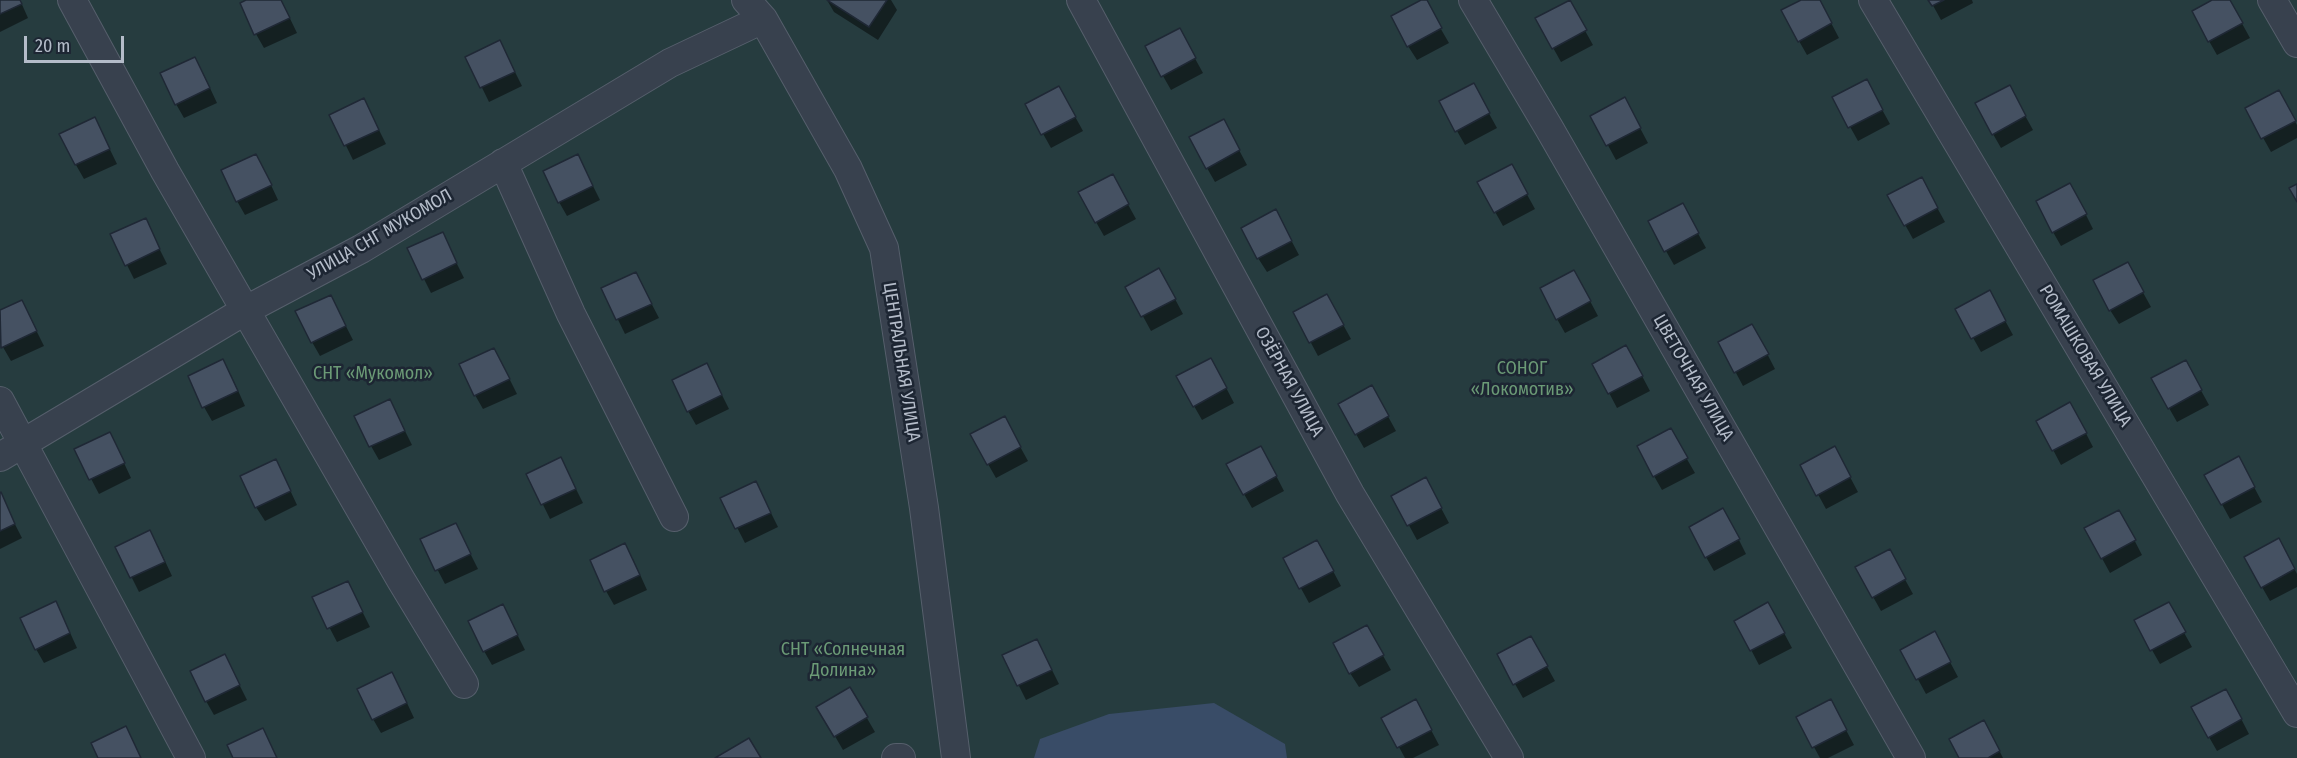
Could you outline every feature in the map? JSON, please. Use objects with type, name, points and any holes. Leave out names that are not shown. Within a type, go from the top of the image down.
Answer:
[{"type":"street","points":[[72,0],[165,171],[401,580],[464,684]]},
{"type":"street","name":"ОЗЁРНАЯ УЛИЦА","points":[[1081,0],[1350,494],[1509,758]]},
{"type":"street","name":"ЦВЕТОЧНАЯ УЛИЦА","points":[[1473,0],[1911,758]]},
{"type":"street","name":"РОМАШКОВАЯ УЛИЦА","points":[[1873,0],[2297,713]]},
{"type":"street","points":[[2272,0],[2297,43]]},
{"type":"street","name":"УЛИЦА СНГ МУКОМОЛ","points":[[0,457],[246,310],[361,249],[670,63],[754,9]]},
{"type":"street","name":"ЦЕНТРАЛЬНАЯ УЛИЦА","points":[[754,9],[848,169],[884,248],[924,508],[956,758]]},
{"type":"street","points":[[503,163],[571,314],[674,517]]},
{"type":"street","points":[[0,401],[191,758]]},
{"type":"street","points":[[896,758],[901,758]]},
{"type":"green space","name":"СОНОГ «Локомотив»","points":[[0,0],[2297,0],[2297,758],[0,758]]},
{"type":"water","points":[[1214,703],[1285,744],[1287,758],[1034,758],[1040,739],[1109,714]]},
{"type":"building","points":[[0,0],[20,0],[22,4],[0,14]]},
{"type":"building","points":[[246,0],[281,0],[290,18],[254,35],[240,3]]},
{"type":"building","points":[[827,0],[887,0],[869,27]]},
{"type":"building","points":[[1421,0],[1427,0],[1442,28],[1407,47],[1391,16]]},
{"type":"building","points":[[1570,0],[1587,30],[1552,49],[1535,18]]},
{"type":"building","points":[[1801,0],[1820,0],[1832,23],[1798,42],[1781,10]]},
{"type":"building","points":[[1928,0],[1944,0],[1932,6]]},
{"type":"building","points":[[2212,0],[2230,0],[2243,23],[2208,42],[2192,11]]},
{"type":"building","points":[[1180,28],[1196,58],[1161,77],[1145,46]]},
{"type":"building","points":[[500,40],[515,72],[480,88],[465,57]]},
{"type":"building","points":[[195,57],[210,88],[175,105],[160,73]]},
{"type":"building","points":[[1867,79],[1883,110],[1848,128],[1832,97]]},
{"type":"building","points":[[1474,83],[1490,113],[1455,132],[1439,101]]},
{"type":"building","points":[[2010,85],[2026,116],[1992,135],[1975,103]]},
{"type":"building","points":[[1059,86],[1076,117],[1041,135],[1025,104]]},
{"type":"building","points":[[2279,90],[2296,121],[2261,139],[2245,108]]},
{"type":"building","points":[[1625,97],[1641,128],[1606,146],[1590,116]]},
{"type":"building","points":[[364,98],[379,130],[344,146],[329,115]]},
{"type":"building","points":[[95,117],[110,149],[75,165],[59,134]]},
{"type":"building","points":[[1224,119],[1240,150],[1206,169],[1189,137]]},
{"type":"building","points":[[256,154],[272,185],[236,202],[221,170]]},
{"type":"building","points":[[578,154],[593,186],[558,203],[543,171]]},
{"type":"building","points":[[1512,164],[1528,194],[1494,213],[1477,182]]},
{"type":"building","points":[[1113,174],[1129,204],[1095,223],[1078,192]]},
{"type":"building","points":[[1922,177],[1938,208],[1904,226],[1887,195]]},
{"type":"building","points":[[2070,183],[2087,214],[2052,233],[2036,201]]},
{"type":"building","points":[[2297,184],[2297,202],[2289,188]]},
{"type":"building","points":[[1683,203],[1699,233],[1664,252],[1648,221]]},
{"type":"building","points":[[1276,209],[1292,241],[1257,259],[1241,228]]},
{"type":"building","points":[[146,218],[160,249],[125,266],[110,234]]},
{"type":"building","points":[[443,232],[457,263],[422,280],[407,248]]},
{"type":"building","points":[[2128,262],[2144,292],[2109,311],[2093,280]]},
{"type":"building","points":[[1159,268],[1176,299],[1141,317],[1125,287]]},
{"type":"building","points":[[1574,270],[1591,301],[1556,320],[1540,288]]},
{"type":"building","points":[[636,272],[652,304],[616,320],[601,288]]},
{"type":"building","points":[[1990,290],[2006,321],[1971,339],[1955,309]]},
{"type":"building","points":[[1327,294],[1344,325],[1309,343],[1293,312]]},
{"type":"building","points":[[331,295],[346,326],[311,343],[295,311]]},
{"type":"building","points":[[22,300],[37,331],[1,348],[0,310]]},
{"type":"building","points":[[1752,324],[1769,354],[1734,373],[1718,342]]},
{"type":"building","points":[[1626,345],[1643,376],[1608,394],[1592,364]]},
{"type":"building","points":[[494,348],[510,379],[474,396],[459,364]]},
{"type":"building","points":[[1211,358],[1227,388],[1193,407],[1176,376]]},
{"type":"building","points":[[223,359],[238,391],[202,408],[188,376]]},
{"type":"building","points":[[2186,360],[2202,390],[2168,409],[2151,378]]},
{"type":"building","points":[[707,363],[722,395],[687,412],[672,380]]},
{"type":"building","points":[[1372,385],[1389,416],[1355,435],[1338,404]]},
{"type":"building","points":[[390,399],[405,431],[369,447],[354,416]]},
{"type":"building","points":[[2070,402],[2087,433],[2052,451],[2036,421]]},
{"type":"building","points":[[1005,416],[1021,447],[987,465],[970,434]]},
{"type":"building","points":[[1671,428],[1688,458],[1653,477],[1637,446]]},
{"type":"building","points":[[110,432],[125,463],[89,480],[74,449]]},
{"type":"building","points":[[1261,446],[1277,476],[1243,495],[1226,464]]},
{"type":"building","points":[[1835,446],[1851,477],[1816,496],[1800,465]]},
{"type":"building","points":[[2239,456],[2255,487],[2221,505],[2204,475]]},
{"type":"building","points":[[561,457],[576,489],[541,505],[526,474]]},
{"type":"building","points":[[276,459],[291,491],[255,508],[240,476]]},
{"type":"building","points":[[1426,477],[1442,508],[1407,526],[1391,496]]},
{"type":"building","points":[[756,481],[771,513],[735,529],[720,498]]},
{"type":"building","points":[[0,493],[15,524],[0,531]]},
{"type":"building","points":[[1723,508],[1740,539],[1705,558],[1689,527]]},
{"type":"building","points":[[2119,510],[2136,540],[2101,559],[2084,528]]},
{"type":"building","points":[[456,523],[471,554],[435,571],[420,539]]},
{"type":"building","points":[[150,530],[165,562],[130,578],[115,547]]},
{"type":"building","points":[[2279,538],[2295,569],[2261,588],[2244,557]]},
{"type":"building","points":[[1317,540],[1334,571],[1299,589],[1283,558]]},
{"type":"building","points":[[625,543],[640,575],[604,592],[590,560]]},
{"type":"building","points":[[1890,549],[1906,579],[1872,598],[1855,567]]},
{"type":"building","points":[[348,581],[363,612],[327,629],[312,597]]},
{"type":"building","points":[[56,601],[70,633],[35,650],[20,618]]},
{"type":"building","points":[[1768,602],[1785,633],[1750,651],[1734,621]]},
{"type":"building","points":[[2169,602],[2186,632],[2150,651],[2134,620]]},
{"type":"building","points":[[503,604],[518,635],[483,652],[468,621]]},
{"type":"building","points":[[1367,625],[1384,655],[1349,674],[1333,643]]},
{"type":"building","points":[[1935,631],[1951,662],[1916,680],[1900,650]]},
{"type":"building","points":[[1531,636],[1548,666],[1513,685],[1497,654]]},
{"type":"building","points":[[1037,639],[1052,670],[1017,686],[1002,655]]},
{"type":"building","points":[[225,654],[240,685],[205,702],[190,671]]},
{"type":"building","points":[[392,672],[407,703],[372,720],[357,689]]},
{"type":"building","points":[[850,687],[868,717],[834,737],[816,707]]},
{"type":"building","points":[[2226,689],[2242,719],[2208,738],[2191,707]]},
{"type":"building","points":[[1416,699],[1432,730],[1397,748],[1381,718]]},
{"type":"building","points":[[1831,699],[1847,730],[1812,748],[1796,717]]},
{"type":"building","points":[[1984,720],[2000,751],[1988,758],[1959,758],[1949,739]]},
{"type":"building","points":[[126,726],[141,758],[98,758],[91,743]]},
{"type":"building","points":[[263,728],[277,758],[233,758],[227,745]]},
{"type":"building","points":[[749,738],[761,758],[715,758]]},
{"type":"park label","name":"СНТ «Мукомол»","points":[[373,374]]},
{"type":"park label","name":"СНТ «Солнечная Долина»","points":[[843,660]]}]
